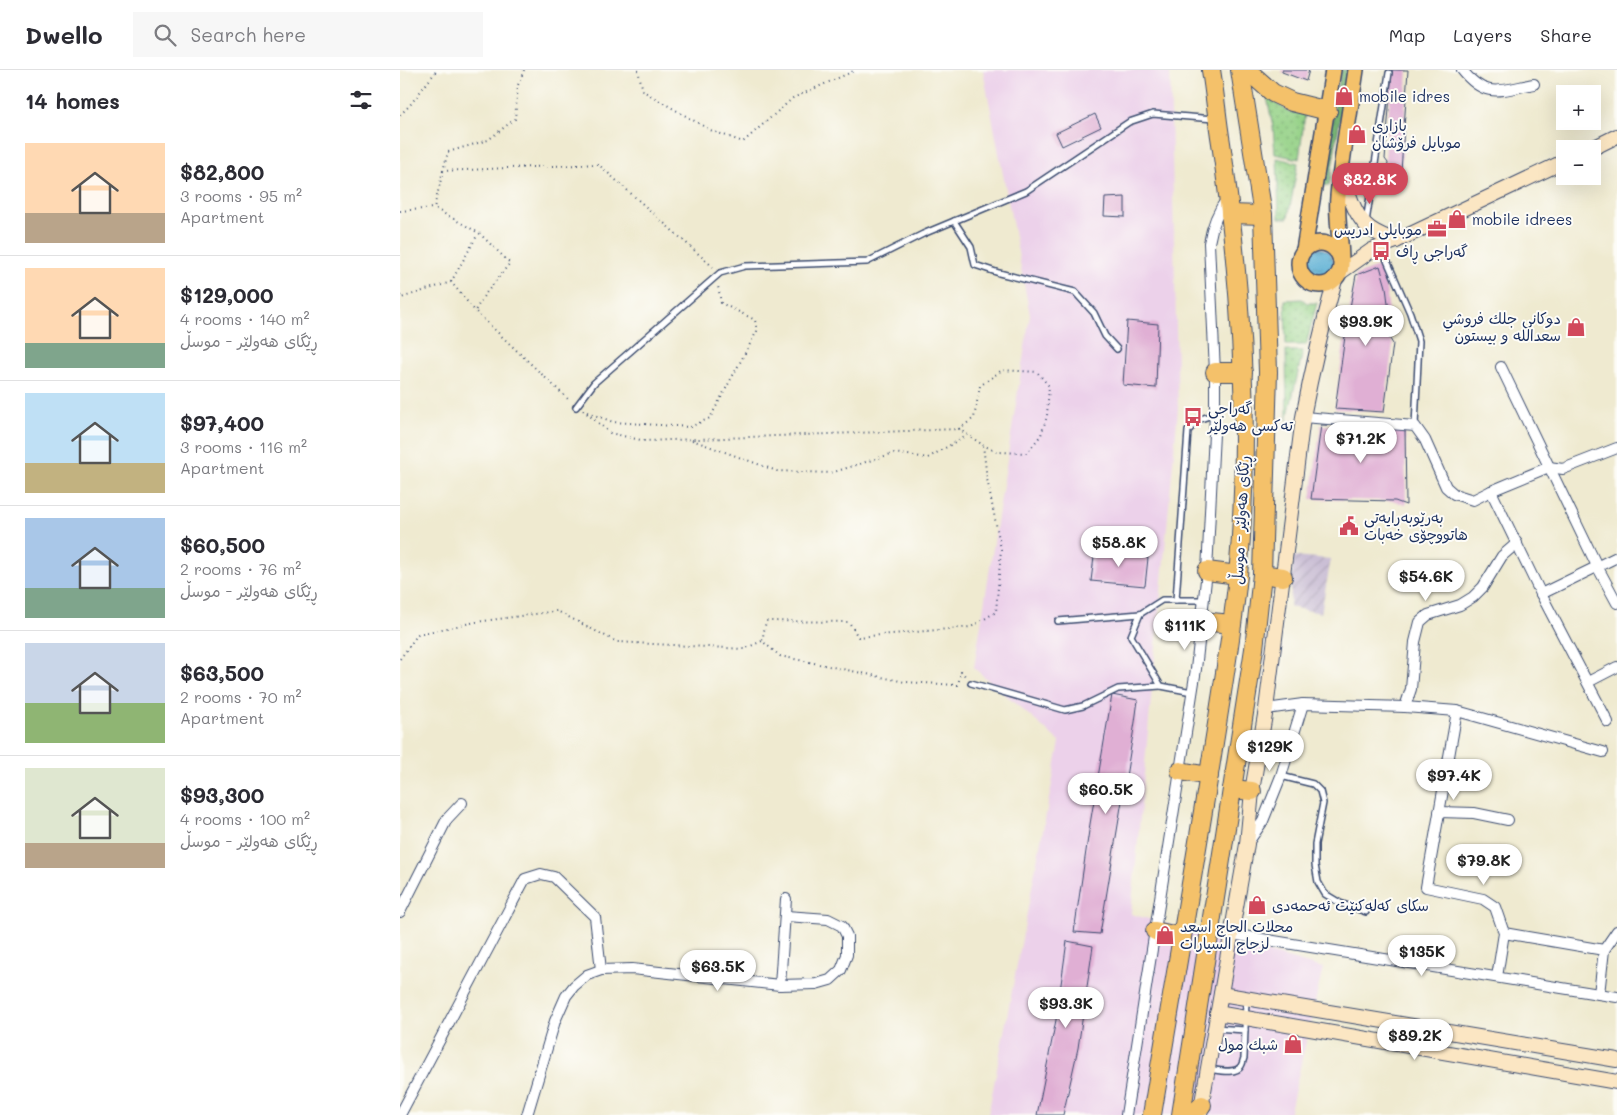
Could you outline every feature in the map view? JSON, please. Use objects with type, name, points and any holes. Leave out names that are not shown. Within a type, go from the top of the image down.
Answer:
[{"type":"highway","name":"ڕێگای هەولێر - موسڵ","points":[[1153,1108],[1209,776],[1238,575],[1244,462],[1244,372],[1239,296],[1211,70]]},
{"type":"highway","name":"ڕێگای هەولێر - موسڵ","points":[[1181,1115],[1254,650],[1262,574],[1268,372],[1263,215],[1240,70]]},
{"type":"highway","points":[[1247,70],[1273,93],[1292,102],[1328,111]]},
{"type":"highway","points":[[1229,205],[1263,215]]},
{"type":"highway","points":[[1215,372],[1244,372]]},
{"type":"highway","points":[[1207,571],[1238,575]]},
{"type":"highway","points":[[1262,574],[1283,577]]},
{"type":"highway","points":[[1201,621],[1232,624]]},
{"type":"highway","points":[[1180,772],[1209,776]]},
{"type":"highway","points":[[1232,789],[1252,791]]},
{"type":"highway","points":[[1155,931],[1182,937]]},
{"type":"highway","points":[[1138,1115],[1153,1108]]},
{"type":"main road","points":[[1333,70],[1328,111],[1304,250],[1299,266],[1307,280],[1312,283],[1322,284],[1332,280],[1338,271],[1341,245],[1337,217],[1338,196],[1356,70]]},
{"type":"main road","points":[[1304,250],[1313,244],[1323,243],[1333,248],[1337,251],[1338,271]]},
{"type":"street","points":[[1462,70],[1477,86],[1494,92],[1534,84]]},
{"type":"street","points":[[1601,145],[1616,139]]},
{"type":"street","points":[[1198,1112],[1208,1070],[1247,844],[1252,791],[1266,709],[1304,418],[1312,370],[1338,271],[1372,250],[1396,241],[1556,165]]},
{"type":"street","points":[[1342,170],[1348,193],[1366,225],[1396,241]]},
{"type":"street","points":[[1126,1115],[1180,772],[1204,600],[1215,414],[1209,243],[1212,226],[1219,210],[1229,205]]},
{"type":"street","points":[[1501,367],[1597,566],[1617,603]]},
{"type":"street","points":[[1304,418],[1416,426],[1425,440],[1446,487],[1454,494],[1473,500],[1549,467],[1564,469],[1617,448]]},
{"type":"street","points":[[1491,491],[1608,722]]},
{"type":"street","points":[[1405,707],[1411,689],[1415,642],[1420,622],[1428,615],[1460,605],[1473,597],[1483,587],[1502,556],[1517,543]]},
{"type":"street","points":[[1542,594],[1617,557]]},
{"type":"street","points":[[1588,682],[1617,667]]},
{"type":"street","points":[[1266,709],[1303,704],[1405,707],[1457,711],[1603,752]]},
{"type":"street","points":[[1247,844],[1263,821],[1281,776],[1303,704]]},
{"type":"street","points":[[1457,711],[1426,887],[1483,898],[1495,907],[1504,933],[1496,977]]},
{"type":"street","points":[[400,912],[447,819],[462,803]]},
{"type":"street","points":[[1439,812],[1474,813],[1508,820]]},
{"type":"street","points":[[400,1115],[525,880],[541,874],[554,877],[595,917],[601,970]]},
{"type":"street","points":[[780,985],[786,899]]},
{"type":"street","points":[[527,1115],[555,1021],[566,996],[587,975],[601,970],[632,968],[780,985],[816,984],[830,980],[841,970],[847,955],[847,936],[842,926],[828,919],[786,916]]},
{"type":"street","points":[[1599,994],[1604,950],[1617,931]]},
{"type":"street","points":[[1504,933],[1604,950]]},
{"type":"street","points":[[1231,934],[1617,996]]},
{"type":"street","points":[[1221,994],[1617,1060]]},
{"type":"street","points":[[1217,1013],[1245,1024],[1556,1070],[1617,1082]]},
{"type":"street","points":[[1556,1070],[1558,1050]]},
{"type":"lane","points":[[1366,225],[1389,73]]},
{"type":"lane","points":[[576,406],[594,383],[720,273],[745,266],[867,262],[923,234],[1026,191],[1129,122],[1153,114],[1217,119]]},
{"type":"lane","points":[[954,221],[971,247],[975,265],[1075,292],[1094,313],[1105,336],[1117,349]]},
{"type":"lane","points":[[1381,247],[1410,313],[1419,342],[1416,426]]},
{"type":"lane","points":[[1176,600],[1188,431],[1198,420],[1215,414]]},
{"type":"lane","points":[[1058,621],[1140,614],[1162,600],[1204,600]]},
{"type":"lane","points":[[1140,614],[1131,636],[1161,686]]},
{"type":"lane","points":[[971,682],[1065,710],[1083,706],[1118,690],[1161,686],[1192,692]]},
{"type":"lane","points":[[1281,776],[1313,784],[1320,791],[1323,803],[1316,844],[1315,864],[1318,882],[1326,894],[1340,904],[1366,912]]},
{"type":"lane","points":[[1208,1070],[1231,1071],[1242,1066],[1244,1058],[1246,998]]},
{"type":"lane","points":[[1215,1028],[1245,1024]]},
{"type":"path","points":[[400,115],[437,70]]},
{"type":"path","points":[[434,208],[448,152],[488,140],[515,119],[518,85],[524,70]]},
{"type":"path","points":[[638,70],[644,91],[710,130],[743,142],[793,98],[856,70]]},
{"type":"path","points":[[443,171],[598,164],[720,273],[718,288],[721,303],[754,320],[757,331],[710,418],[690,427],[613,422],[576,406],[475,311],[451,282]]},
{"type":"path","points":[[400,211],[434,208],[479,233],[510,263],[483,297],[475,311]]},
{"type":"path","points":[[400,295],[401,298],[451,282],[479,233]]},
{"type":"path","points":[[583,410],[610,433],[645,441],[959,428],[974,418],[980,386],[1002,370],[1038,372],[1048,386],[1047,416],[1041,435],[1027,453],[998,452],[983,445],[959,428]]},
{"type":"path","points":[[690,439],[777,471],[831,473],[894,453],[928,458],[968,435]]},
{"type":"path","points":[[762,641],[766,621],[849,622],[858,637],[971,627],[996,612],[1001,549],[987,479],[983,445]]},
{"type":"path","points":[[400,659],[418,634],[476,622],[557,612],[617,642],[744,649],[762,641]]},
{"type":"path","points":[[762,641],[780,656],[905,682],[958,685],[961,671],[971,682]]},
{"type":"shaded area","points":[[983,70],[1170,70],[1178,409],[1131,914],[1323,968],[1289,1115],[988,1115],[1060,742],[974,668],[1030,315]]},
{"type":"shaded area","points":[[1293,556],[1331,559],[1321,613],[1290,607]]},
{"type":"green space","points":[[1341,70],[1348,70],[1329,186],[1321,185]]},
{"type":"green space","points":[[1267,97],[1289,112],[1305,114],[1299,159],[1275,154],[1273,127]]},
{"type":"green space","points":[[1277,158],[1298,163],[1288,218],[1279,218]]},
{"type":"green space","points":[[1302,299],[1307,303],[1317,303],[1306,345],[1286,345],[1285,300]]},
{"type":"green space","points":[[1286,351],[1303,351],[1287,420]]},
{"type":"water","points":[[1316,248],[1324,249],[1332,256],[1335,267],[1330,276],[1314,278],[1304,266],[1304,258],[1310,251]]},
{"type":"building","points":[[1282,70],[1309,70],[1306,81],[1282,72]]},
{"type":"building","points":[[1392,70],[1408,70],[1400,186],[1385,184],[1388,163],[1385,159]]},
{"type":"building","points":[[1095,114],[1101,127],[1062,146],[1056,133]]},
{"type":"building","points":[[1125,197],[1125,217],[1104,216],[1105,198]]},
{"type":"building","points":[[1380,266],[1386,287],[1390,320],[1387,334],[1393,344],[1384,412],[1335,409],[1346,329],[1356,275]]},
{"type":"building","points":[[1127,321],[1158,324],[1156,388],[1123,385]]},
{"type":"building","points":[[1321,425],[1405,428],[1406,505],[1395,501],[1311,499]]},
{"type":"building","points":[[1095,549],[1148,558],[1145,586],[1091,581]]},
{"type":"building","points":[[1112,695],[1138,700],[1135,722],[1100,934],[1074,932],[1090,824]]},
{"type":"building","points":[[1067,941],[1093,946],[1078,1048],[1063,1115],[1037,1115],[1056,1020]]},
{"type":"place","name":"mobile idres","points":[[1344,96]]},
{"type":"place","name":"بازاڕی موبایل فرۆشان","points":[[1357,134]]},
{"type":"place","name":"mobile idrees","points":[[1457,219]]},
{"type":"place","name":"موبايلى ادريس","points":[[1437,229]]},
{"type":"place","name":"گەراجی ڕاف","points":[[1381,251]]},
{"type":"place","name":"دوكانى جلك فروشي سعدالله و بيستون","points":[[1576,327]]},
{"type":"place","name":"گەراجی تەکسی هەولێر","points":[[1193,417]]},
{"type":"place","name":"به‌رێوبه‌رایه‌تی هاتووچۆی خه‌بات","points":[[1349,526]]},
{"type":"place","name":"سکای کەلەکنێت ئەحمەدی","points":[[1257,905]]},
{"type":"place","name":"محلات الحاج اسعد لزجاج السيارات","points":[[1165,935]]},
{"type":"place","name":"شبك مول","points":[[1293,1044]]}]
